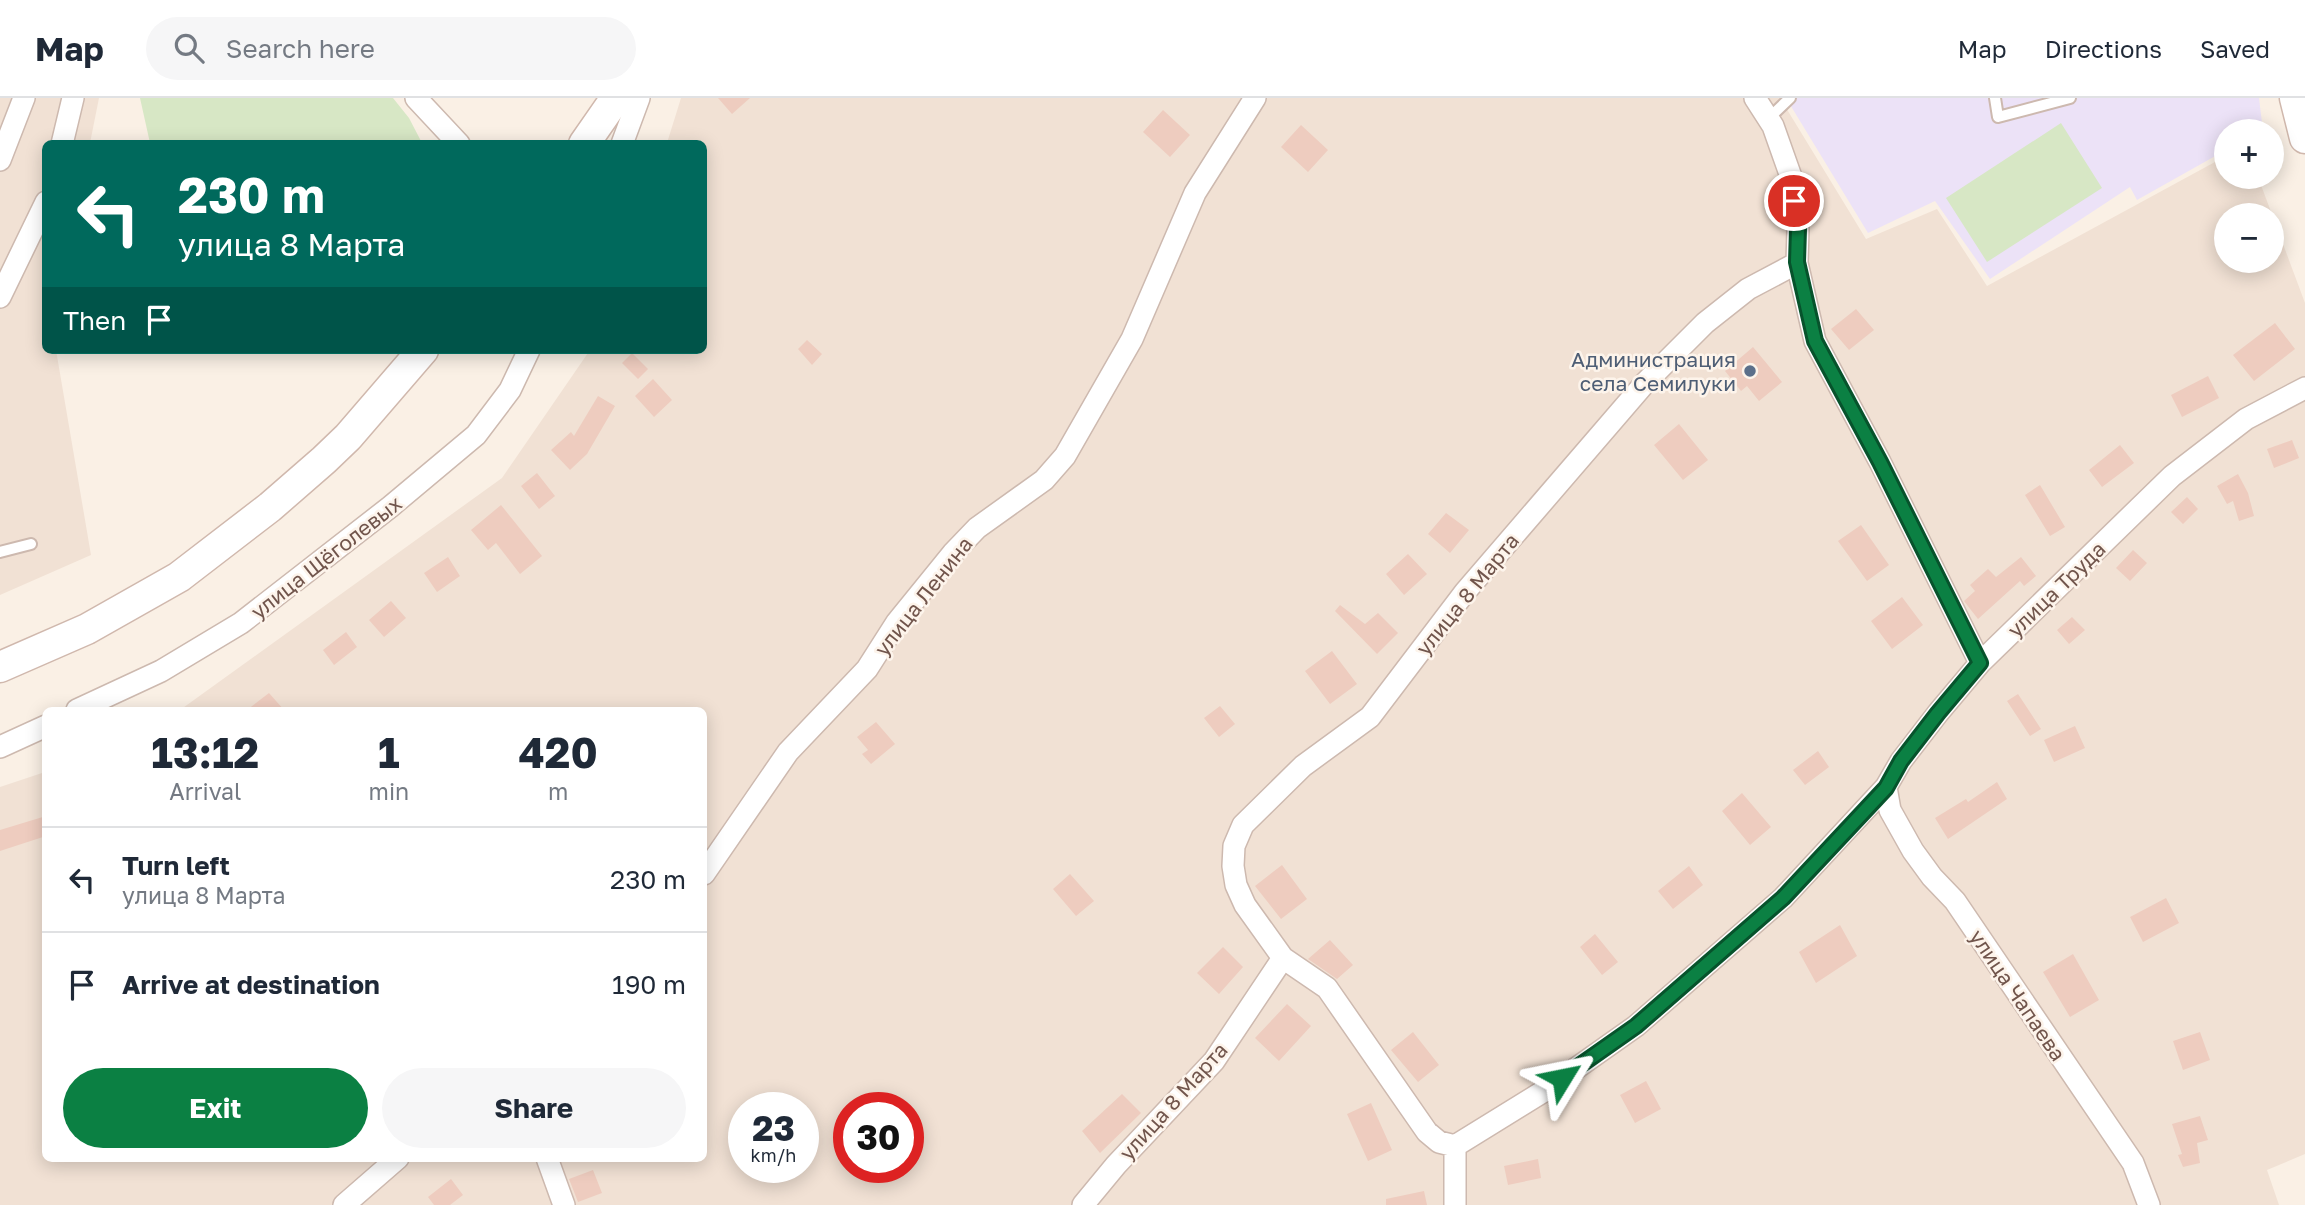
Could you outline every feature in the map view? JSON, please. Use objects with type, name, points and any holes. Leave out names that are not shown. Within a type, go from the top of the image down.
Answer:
[{"type":"main road","points":[[587,140],[616,98]]},
{"type":"main road","points":[[2295,98],[2305,138]]},
{"type":"main road","points":[[0,667],[87,629],[179,577],[270,507],[348,437],[420,354]]},
{"type":"street","points":[[0,160],[24,98]]},
{"type":"street","points":[[63,140],[73,98]]},
{"type":"street","points":[[416,98],[455,140]]},
{"type":"street","points":[[623,140],[639,98]]},
{"type":"street","name":"улица Ленина","points":[[707,870],[788,752],[867,668],[897,622],[954,553],[977,528],[1044,480],[1065,456],[1132,339],[1195,193],[1255,98]]},
{"type":"street","points":[[1755,98],[1768,119],[1790,174],[1798,229],[1797,262],[1815,341],[1880,462],[1980,663]]},
{"type":"street","points":[[0,297],[42,210]]},
{"type":"street","name":"улица 8 Марта","points":[[1455,1146],[1439,1142],[1427,1132],[1327,988],[1283,958],[1245,905],[1236,885],[1234,846],[1243,825],[1303,766],[1370,717],[1465,592],[1645,383],[1705,323],[1748,289],[1797,262]]},
{"type":"street","name":"улица Щёголевых","points":[[83,707],[161,671],[241,623],[390,507],[476,435],[510,390],[527,354]]},
{"type":"street","name":"улица Труда","points":[[1455,1146],[1636,1026],[1687,984],[1783,898],[1886,788],[1901,761],[1980,663],[2172,477],[2246,419],[2305,388]]},
{"type":"street","points":[[0,747],[42,728]]},
{"type":"street","name":"улица Чапаева","points":[[1886,788],[1890,810],[1913,851],[1932,877],[1955,901],[2107,1123],[2133,1163],[2148,1205]]},
{"type":"street","name":"улица 8 Марта","points":[[1083,1205],[1116,1165],[1214,1061],[1283,958]]},
{"type":"street","points":[[1455,1146],[1455,1205]]},
{"type":"street","points":[[344,1205],[393,1162]]},
{"type":"street","points":[[548,1162],[564,1205]]},
{"type":"lane","points":[[1768,119],[1790,98]]},
{"type":"lane","points":[[1995,98],[1998,117],[2070,98]]},
{"type":"lane","points":[[0,552],[31,544]]},
{"type":"shaded area","points":[[0,98],[99,98],[91,140],[42,140],[42,354],[57,354],[91,555],[0,595]]},
{"type":"shaded area","points":[[681,98],[1780,98],[1866,239],[1937,209],[1987,286],[2214,163],[2214,189],[2262,189],[2268,203],[2214,203],[2214,273],[2284,273],[2284,247],[2305,303],[2305,1154],[2267,1170],[2279,1205],[0,1205],[0,787],[42,773],[42,1162],[707,1162],[707,707],[184,707],[502,478],[587,354],[707,354],[707,140],[668,140]]},
{"type":"shaded area","points":[[1786,98],[2259,98],[2262,119],[2214,119],[2214,157],[2137,200],[2130,187],[1990,279],[1935,201],[1868,233]]},
{"type":"green space","points":[[140,98],[393,98],[409,118],[420,140],[149,140]]},
{"type":"green space","points":[[2061,123],[2102,188],[1987,262],[1946,198]]},
{"type":"building","points":[[718,98],[750,98],[732,114]]},
{"type":"building","points":[[1163,110],[1190,135],[1170,157],[1143,132]]},
{"type":"building","points":[[1301,125],[1328,150],[1308,172],[1281,147]]},
{"type":"building","points":[[1856,309],[1874,330],[1849,350],[1831,329]]},
{"type":"building","points":[[2275,323],[2295,349],[2254,381],[2233,355]]},
{"type":"building","points":[[807,340],[822,354],[812,365],[798,349]]},
{"type":"building","points":[[1753,347],[1782,382],[1759,401],[1747,386],[1741,391],[1725,371]]},
{"type":"building","points":[[633,354],[648,369],[638,379],[622,363]]},
{"type":"building","points":[[2208,376],[2219,398],[2182,417],[2171,395]]},
{"type":"building","points":[[653,379],[672,400],[654,417],[635,396]]},
{"type":"building","points":[[598,396],[615,406],[587,454],[570,470],[551,450],[571,432],[574,436]]},
{"type":"building","points":[[1679,424],[1708,460],[1683,480],[1654,445]]},
{"type":"building","points":[[2292,440],[2299,458],[2274,468],[2267,449]]},
{"type":"building","points":[[2120,445],[2134,463],[2102,487],[2089,470]]},
{"type":"building","points":[[537,473],[555,496],[539,509],[521,486]]},
{"type":"building","points":[[2238,474],[2248,493],[2254,516],[2239,521],[2233,501],[2227,504],[2217,486]]},
{"type":"building","points":[[2040,485],[2065,527],[2050,536],[2025,495]]},
{"type":"building","points":[[2187,497],[2198,509],[2183,524],[2171,512]]},
{"type":"building","points":[[501,505],[542,556],[520,574],[496,543],[488,550],[471,530]]},
{"type":"building","points":[[1446,513],[1469,530],[1450,553],[1428,534]]},
{"type":"building","points":[[1861,525],[1889,565],[1867,581],[1838,541]]},
{"type":"building","points":[[2133,550],[2147,563],[2130,581],[2116,568]]},
{"type":"building","points":[[1408,554],[1427,574],[1404,595],[1386,574]]},
{"type":"building","points":[[448,557],[460,576],[437,592],[424,573]]},
{"type":"building","points":[[2021,557],[2036,576],[2024,586],[2020,581],[1978,619],[1964,601],[1975,591],[1970,585],[1988,569],[1996,577]]},
{"type":"building","points":[[1902,597],[1923,625],[1892,649],[1871,621]]},
{"type":"building","points":[[391,601],[406,618],[384,637],[369,620]]},
{"type":"building","points":[[1340,605],[1365,624],[1378,613],[1398,633],[1377,654],[1335,611]]},
{"type":"building","points":[[2072,617],[2085,630],[2069,644],[2057,630]]},
{"type":"building","points":[[346,632],[357,647],[334,665],[323,650]]},
{"type":"building","points":[[1332,651],[1357,684],[1330,704],[1305,671]]},
{"type":"building","points":[[269,693],[281,707],[251,707]]},
{"type":"building","points":[[2018,694],[2041,729],[2030,736],[2007,701]]},
{"type":"building","points":[[1220,706],[1235,724],[1219,737],[1204,718]]},
{"type":"building","points":[[876,722],[895,744],[871,764],[862,754],[868,750],[857,737]]},
{"type":"building","points":[[2075,726],[2085,748],[2054,762],[2044,740]]},
{"type":"building","points":[[1818,751],[1829,767],[1805,785],[1793,770]]},
{"type":"building","points":[[1997,782],[2007,799],[1948,839],[1935,818],[1966,799],[1968,802]]},
{"type":"building","points":[[1742,793],[1771,827],[1750,845],[1722,811]]},
{"type":"building","points":[[42,817],[42,837],[0,851],[0,830]]},
{"type":"building","points":[[1282,865],[1307,899],[1281,919],[1255,886]]},
{"type":"building","points":[[1689,866],[1703,885],[1673,909],[1658,891]]},
{"type":"building","points":[[1070,874],[1094,901],[1076,916],[1053,889]]},
{"type":"building","points":[[2166,898],[2179,923],[2143,942],[2130,917]]},
{"type":"building","points":[[1840,925],[1857,956],[1816,983],[1799,952]]},
{"type":"building","points":[[1595,934],[1618,962],[1602,975],[1580,947]]},
{"type":"building","points":[[1330,940],[1353,965],[1337,979],[1308,959]]},
{"type":"building","points":[[1223,947],[1243,967],[1219,994],[1197,973]]},
{"type":"building","points":[[2073,954],[2099,1000],[2070,1017],[2043,972]]},
{"type":"building","points":[[1287,1004],[1311,1026],[1279,1061],[1255,1038]]},
{"type":"building","points":[[1413,1032],[1439,1065],[1418,1082],[1391,1050]]},
{"type":"building","points":[[2200,1032],[2210,1060],[2183,1070],[2173,1041]]},
{"type":"building","points":[[1646,1081],[1661,1109],[1635,1123],[1620,1095]]},
{"type":"building","points":[[1122,1094],[1141,1113],[1100,1153],[1082,1131]]},
{"type":"building","points":[[1371,1103],[1392,1150],[1368,1161],[1347,1114]]},
{"type":"building","points":[[2200,1116],[2208,1140],[2197,1143],[2200,1163],[2183,1167],[2178,1155],[2182,1154],[2172,1124]]},
{"type":"building","points":[[1538,1159],[1541,1178],[1508,1185],[1504,1166]]},
{"type":"building","points":[[593,1170],[602,1193],[578,1202],[569,1179]]},
{"type":"building","points":[[451,1179],[463,1195],[450,1205],[434,1205],[428,1197]]},
{"type":"building","points":[[1424,1191],[1427,1205],[1386,1205],[1386,1199]]},
{"type":"place","name":"Администрация села Семилуки","points":[[1750,371]]},
{"type":"route","points":[[1562,1078],[1636,1026],[1687,984],[1811,871],[1886,788],[1901,761],[1980,663],[1880,462],[1815,341],[1797,262],[1798,229],[1794,201]]}]
